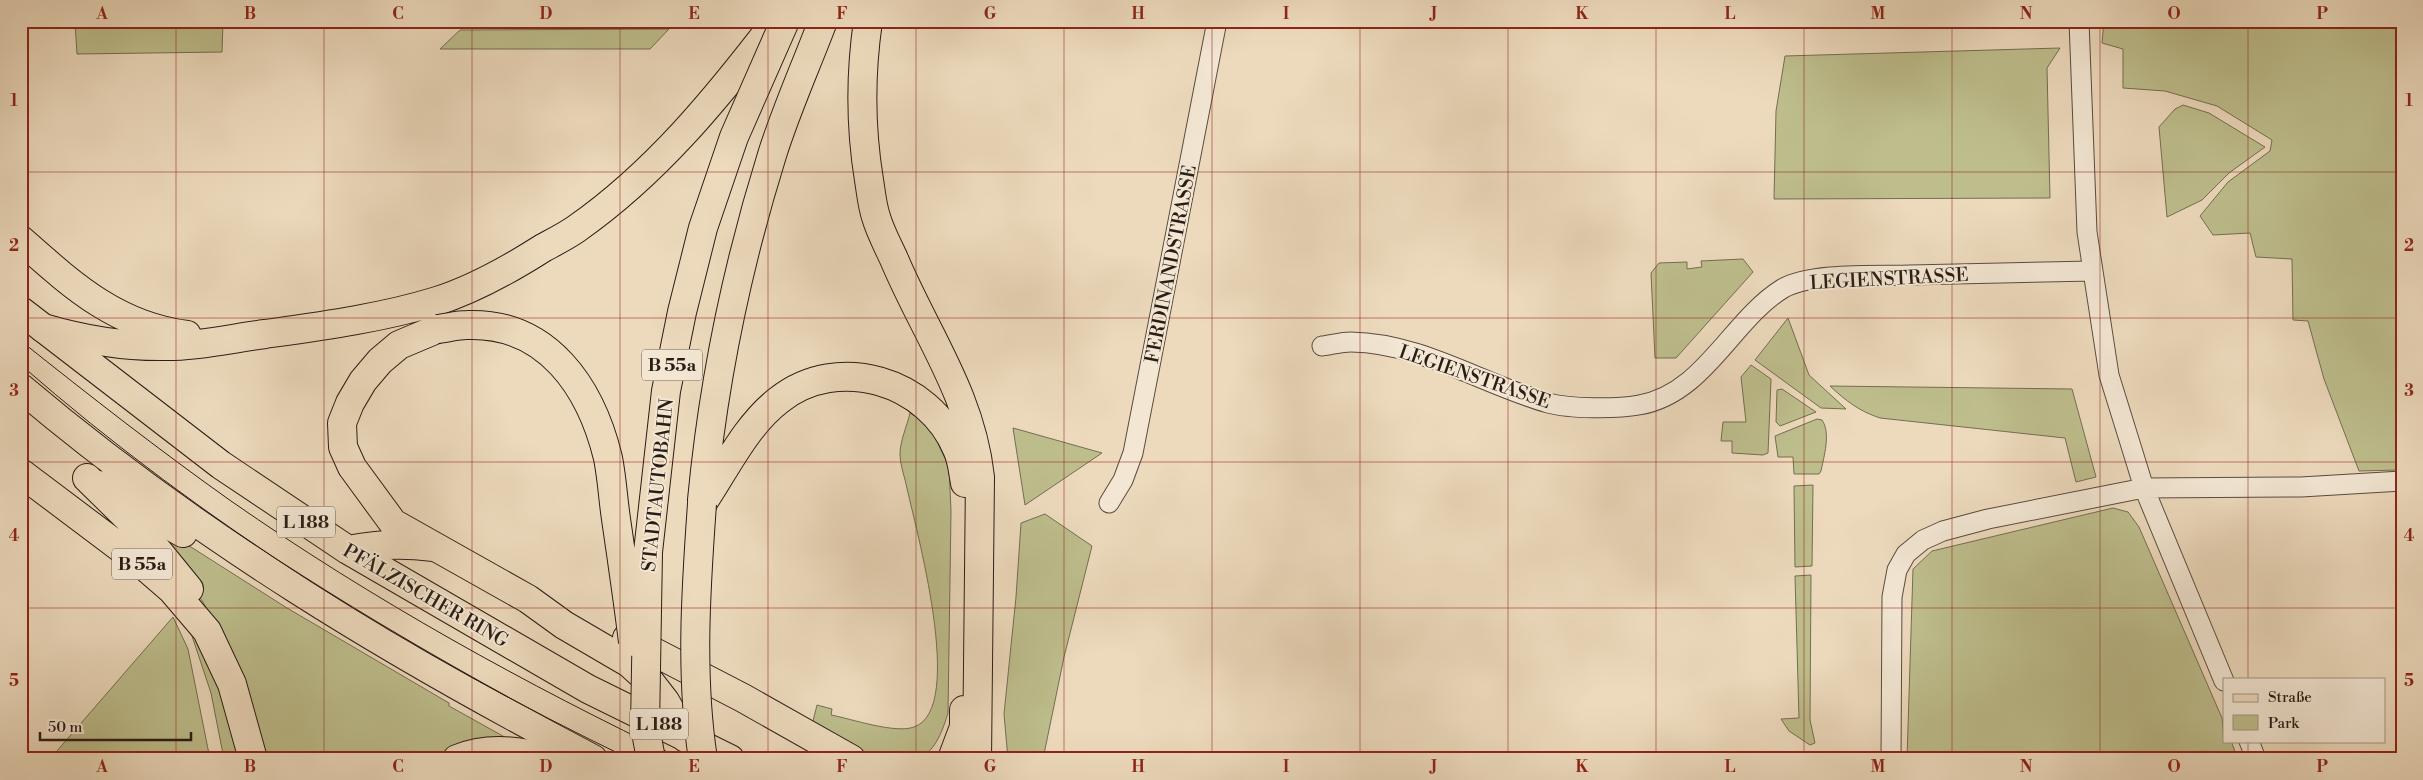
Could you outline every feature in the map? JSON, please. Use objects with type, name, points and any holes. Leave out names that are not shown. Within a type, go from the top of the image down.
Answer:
[{"type":"main road","points":[[43,328],[79,339],[123,345],[170,346],[326,324],[428,303],[457,293],[507,271],[575,229],[626,190],[684,134],[735,75],[776,21]]},
{"type":"main road","name":"STADTAUTOBAHN","points":[[651,759],[645,726],[648,552],[666,391],[682,312],[703,228],[734,137],[785,21]]},
{"type":"main road","name":"B 55a","points":[[703,759],[696,630],[702,504],[707,447],[731,313],[751,231],[772,154],[823,21]]},
{"type":"main road","points":[[868,21],[863,53],[860,114],[876,218],[901,276],[955,383],[974,440],[980,477],[977,759]]},
{"type":"main road","points":[[21,240],[79,290],[112,312],[142,324],[176,333],[223,339]]},
{"type":"main road","name":"PFÄLZISCHER RING","points":[[21,311],[221,465],[348,550],[588,689],[730,759]]},
{"type":"main road","points":[[645,726],[608,458],[590,405],[571,373],[548,351],[522,335],[498,328],[467,325],[437,329],[399,345],[380,361],[364,381],[350,403],[342,423],[343,446],[352,467],[370,494],[393,523],[432,547],[528,599],[564,625],[629,663],[651,683],[665,701],[686,738]]},
{"type":"main road","points":[[702,504],[744,440],[774,404],[798,387],[817,379],[837,376],[862,377],[886,382],[907,392],[928,408],[947,430],[958,450],[966,487],[969,515],[964,727],[952,759]]},
{"type":"main road","points":[[21,388],[143,486],[282,582],[485,702],[593,759]]},
{"type":"main road","name":"B 55a","points":[[21,473],[165,583],[207,631],[232,684],[253,759]]},
{"type":"main road","points":[[207,631],[193,595],[171,565],[145,535],[87,478],[176,530],[282,582]]},
{"type":"main road","points":[[348,550],[396,544],[432,547]]},
{"type":"main road","points":[[528,599],[566,609],[626,638],[743,698],[851,759]]},
{"type":"main road","points":[[933,759],[950,733],[965,670]]},
{"type":"main road","points":[[457,759],[498,750],[528,752],[552,759]]},
{"type":"street","name":"FERDINANDSTRASSE","points":[[1109,503],[1123,480],[1133,453],[1217,21]]},
{"type":"street","points":[[2080,21],[2087,232],[2109,375],[2144,488],[2223,679]]},
{"type":"street","name":"LEGIENSTRASSE","points":[[1322,346],[1350,342],[1392,347],[1463,369],[1508,390],[1551,404],[1602,407],[1641,405],[1672,393],[1700,371],[1765,302],[1784,288],[1802,281],[1880,275],[2093,271]]},
{"type":"street","points":[[1891,759],[1892,597],[1897,570],[1906,554],[1923,540],[1943,531],[2032,509],[2144,488],[2301,487],[2402,481]]},
{"type":"street","points":[[2249,742],[2256,759]]},
{"type":"green space","points":[[223,21],[222,52],[77,54],[75,23]]},
{"type":"green space","points":[[2104,21],[2402,21],[2402,466],[2399,470],[2359,471],[2324,379],[2308,321],[2293,320],[2292,259],[2256,257],[2250,233],[2213,235],[2200,216],[2228,182],[2270,151],[2272,140],[2217,106],[2165,91],[2123,88],[2123,49],[2102,43]]},
{"type":"green space","points":[[669,29],[650,49],[440,49],[460,30]]},
{"type":"green space","points":[[2060,48],[2047,68],[2050,198],[1774,199],[1776,111],[1785,56]]},
{"type":"green space","points":[[2183,105],[2209,113],[2265,147],[2229,173],[2202,200],[2167,217],[2159,127],[2175,109]]},
{"type":"green space","points":[[1743,259],[1753,272],[1676,358],[1655,358],[1651,273],[1659,263],[1687,262],[1687,269],[1702,267],[1701,261]]},
{"type":"green space","points":[[1788,318],[1809,375],[1846,409],[1821,408],[1755,360]]},
{"type":"green space","points":[[1751,365],[1771,379],[1768,453],[1763,455],[1732,453],[1732,441],[1721,441],[1723,422],[1746,422],[1741,377]]},
{"type":"green space","points":[[1830,386],[2072,389],[2096,477],[2076,482],[2065,438],[1880,418],[1853,405]]},
{"type":"green space","points":[[1782,389],[1816,412],[1780,426],[1776,422],[1777,390]]},
{"type":"green space","points":[[910,413],[919,418],[935,437],[949,467],[951,511],[948,713],[938,739],[925,755],[910,759],[876,760],[841,742],[813,721],[817,705],[832,709],[831,715],[896,729],[914,727],[929,713],[936,687],[937,653],[933,614],[900,458],[901,444]]},
{"type":"green space","points":[[1817,419],[1822,420],[1826,431],[1826,445],[1821,471],[1819,474],[1794,474],[1793,457],[1778,457],[1775,436]]},
{"type":"green space","points":[[1013,428],[1102,453],[1025,505]]},
{"type":"green space","points":[[1813,485],[1812,566],[1795,567],[1794,486]]},
{"type":"green space","points":[[128,507],[287,608],[449,703],[449,706],[510,740],[457,747],[431,759],[263,759],[219,631],[210,613],[178,566]]},
{"type":"green space","points":[[2113,508],[2128,512],[2139,527],[2222,718],[2223,742],[2231,742],[2238,759],[1907,759],[1913,569],[1932,551]]},
{"type":"green space","points":[[1045,514],[1092,546],[1064,657],[1043,759],[1008,759],[1004,714],[1016,597],[1021,523]]},
{"type":"green space","points":[[1811,575],[1810,720],[1815,743],[1810,745],[1789,731],[1781,719],[1799,718],[1795,576]]},
{"type":"green space","points":[[173,617],[188,649],[210,759],[82,759],[74,751],[67,759],[50,759]]},
{"type":"green space","points":[[197,629],[227,699],[243,759],[224,759],[211,693],[191,633]]},
{"type":"tram line","points":[[21,341],[204,482],[339,573],[508,671],[682,759]]},
{"type":"tram line","points":[[21,365],[162,479],[312,583],[390,631],[469,676],[549,719],[630,759]]}]
